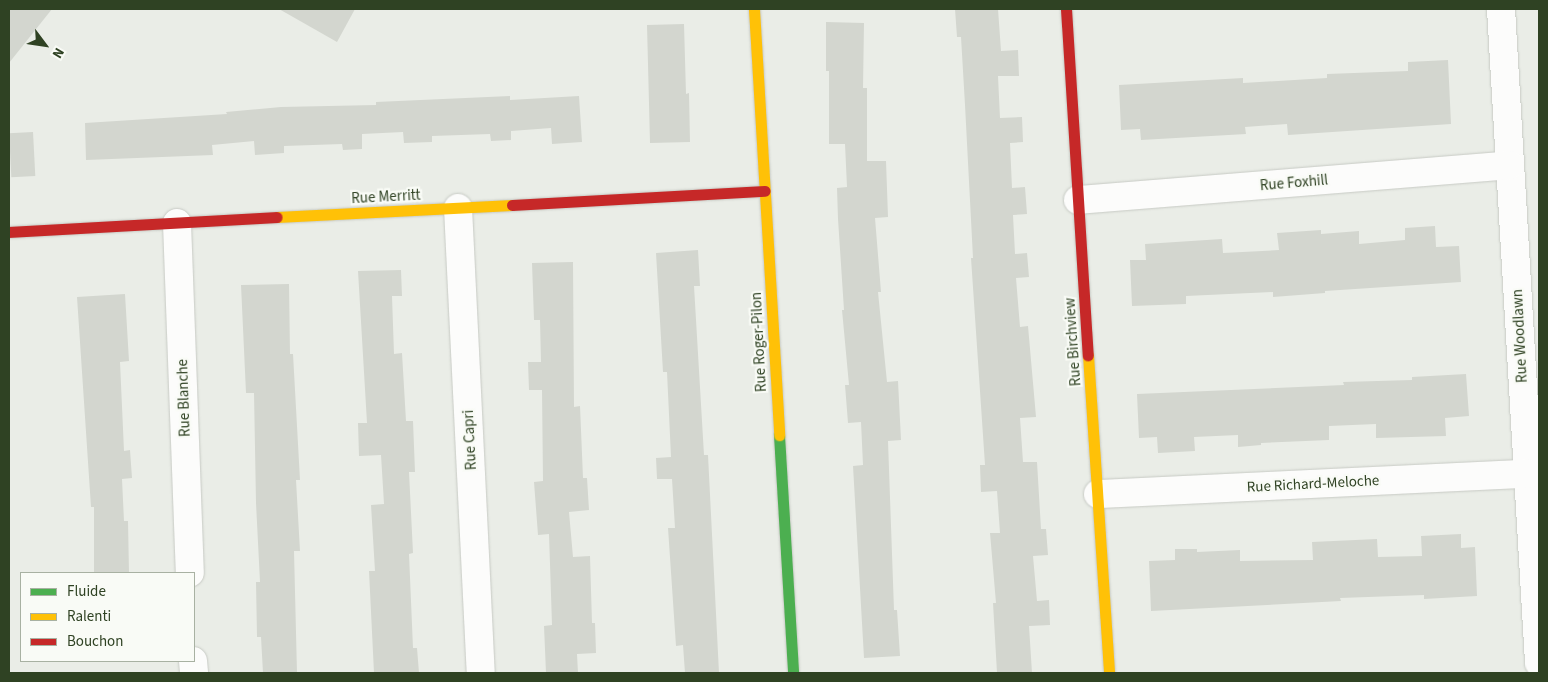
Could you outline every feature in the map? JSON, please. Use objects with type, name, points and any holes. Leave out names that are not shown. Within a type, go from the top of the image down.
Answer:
[{"type":"street","name":"Rue Roger-Pilon","points":[[754,9],[793,673]]},
{"type":"street","name":"Rue Birchview","points":[[1066,9],[1109,673]]},
{"type":"street","name":"Rue Woodlawn","points":[[1501,9],[1539,663]]},
{"type":"street","name":"Rue Foxhill","points":[[1078,200],[1510,165]]},
{"type":"street","name":"Rue Merritt","points":[[9,232],[765,191]]},
{"type":"street","name":"Rue Capri","points":[[458,208],[482,673]]},
{"type":"street","name":"Rue Blanche","points":[[177,223],[190,572]]},
{"type":"street","name":"Rue Richard-Meloche","points":[[1098,494],[1528,474]]},
{"type":"building","points":[[9,9],[52,9],[9,63]]},
{"type":"building","points":[[279,9],[355,9],[337,42]]},
{"type":"building","points":[[955,9],[998,9],[1001,51],[1018,50],[1019,76],[998,76],[1000,118],[1022,117],[1023,142],[1010,143],[1012,188],[1025,187],[1027,214],[1013,215],[1015,254],[1027,253],[1029,277],[1016,278],[1020,327],[1028,326],[1036,417],[1020,418],[1023,462],[1037,462],[1041,529],[1046,529],[1048,555],[1033,556],[1037,601],[1049,600],[1050,625],[1029,626],[1032,673],[997,673],[993,603],[996,603],[990,533],[1000,533],[997,491],[981,492],[980,465],[985,465],[971,258],[973,258],[961,37],[957,37]]},
{"type":"building","points":[[826,22],[864,23],[863,88],[867,88],[867,161],[886,161],[888,217],[875,218],[881,292],[878,292],[887,382],[898,381],[901,440],[888,441],[894,610],[897,610],[900,656],[864,658],[853,466],[863,465],[861,422],[848,423],[845,385],[849,385],[842,310],[844,310],[838,219],[837,188],[847,187],[845,144],[829,144],[829,71],[826,71]]},
{"type":"building","points":[[684,24],[686,94],[689,93],[690,142],[650,143],[647,25]]},
{"type":"building","points":[[1448,60],[1451,124],[1288,135],[1287,124],[1245,127],[1246,134],[1141,140],[1140,129],[1121,130],[1119,85],[1243,78],[1243,83],[1327,78],[1327,74],[1408,71],[1408,62]]},
{"type":"building","points":[[510,96],[510,100],[579,96],[582,142],[552,144],[551,128],[511,131],[511,140],[491,141],[490,134],[432,136],[432,142],[404,143],[403,132],[362,134],[362,149],[343,150],[342,144],[284,146],[284,153],[255,155],[254,141],[212,145],[213,155],[86,160],[85,123],[227,114],[226,112],[281,107],[376,105],[376,102]]},
{"type":"building","points":[[33,132],[35,176],[11,177],[9,133]]},
{"type":"building","points":[[1435,226],[1436,247],[1459,246],[1461,282],[1325,291],[1325,293],[1273,297],[1273,292],[1186,296],[1186,304],[1132,306],[1130,260],[1146,260],[1145,244],[1222,239],[1223,253],[1279,250],[1277,233],[1321,230],[1321,234],[1359,231],[1359,244],[1405,240],[1405,228]]},
{"type":"building","points":[[698,250],[700,286],[694,286],[704,455],[708,455],[719,673],[685,673],[683,645],[676,646],[668,528],[675,528],[672,479],[657,479],[656,458],[671,457],[667,372],[663,372],[656,253]]},
{"type":"building","points":[[573,262],[574,407],[580,406],[583,478],[587,478],[589,510],[569,512],[573,557],[590,556],[592,623],[595,623],[596,653],[577,654],[578,673],[546,673],[544,626],[552,625],[549,534],[538,535],[534,482],[543,481],[542,390],[529,390],[528,362],[541,362],[540,320],[534,320],[532,263]]},
{"type":"building","points":[[401,270],[402,296],[392,296],[394,354],[402,353],[406,421],[413,421],[415,472],[409,472],[413,553],[409,554],[413,648],[417,648],[419,673],[374,673],[369,571],[375,571],[371,505],[384,504],[381,455],[359,456],[358,423],[367,423],[358,271]]},
{"type":"building","points":[[289,284],[290,354],[293,354],[300,480],[296,480],[300,551],[294,551],[297,673],[263,673],[261,637],[257,637],[256,582],[260,582],[254,393],[246,393],[241,285]]},
{"type":"building","points":[[125,294],[129,361],[120,362],[124,451],[130,450],[132,478],[122,479],[124,521],[128,521],[129,572],[94,572],[94,507],[91,507],[77,297]]},
{"type":"building","points":[[1466,374],[1469,416],[1445,418],[1446,436],[1376,438],[1376,424],[1329,426],[1329,440],[1261,443],[1261,445],[1238,447],[1238,435],[1194,437],[1195,451],[1158,453],[1157,437],[1139,438],[1137,394],[1344,385],[1343,382],[1412,380],[1412,377]]},
{"type":"building","points":[[1461,534],[1461,548],[1475,547],[1477,596],[1424,599],[1424,595],[1340,598],[1341,601],[1151,611],[1149,561],[1175,560],[1175,549],[1197,549],[1197,552],[1240,550],[1240,561],[1313,560],[1312,542],[1377,539],[1378,557],[1422,556],[1421,536]]},
{"type":"traffic: fast","points":[[779,435],[793,673]]},
{"type":"traffic: slow","points":[[754,9],[779,435]]},
{"type":"traffic: slow","points":[[277,217],[512,205]]},
{"type":"traffic: slow","points":[[1088,355],[1109,673]]},
{"type":"traffic: jam","points":[[1066,9],[1088,355]]},
{"type":"traffic: jam","points":[[512,205],[765,191]]},
{"type":"traffic: jam","points":[[9,232],[277,217]]}]
